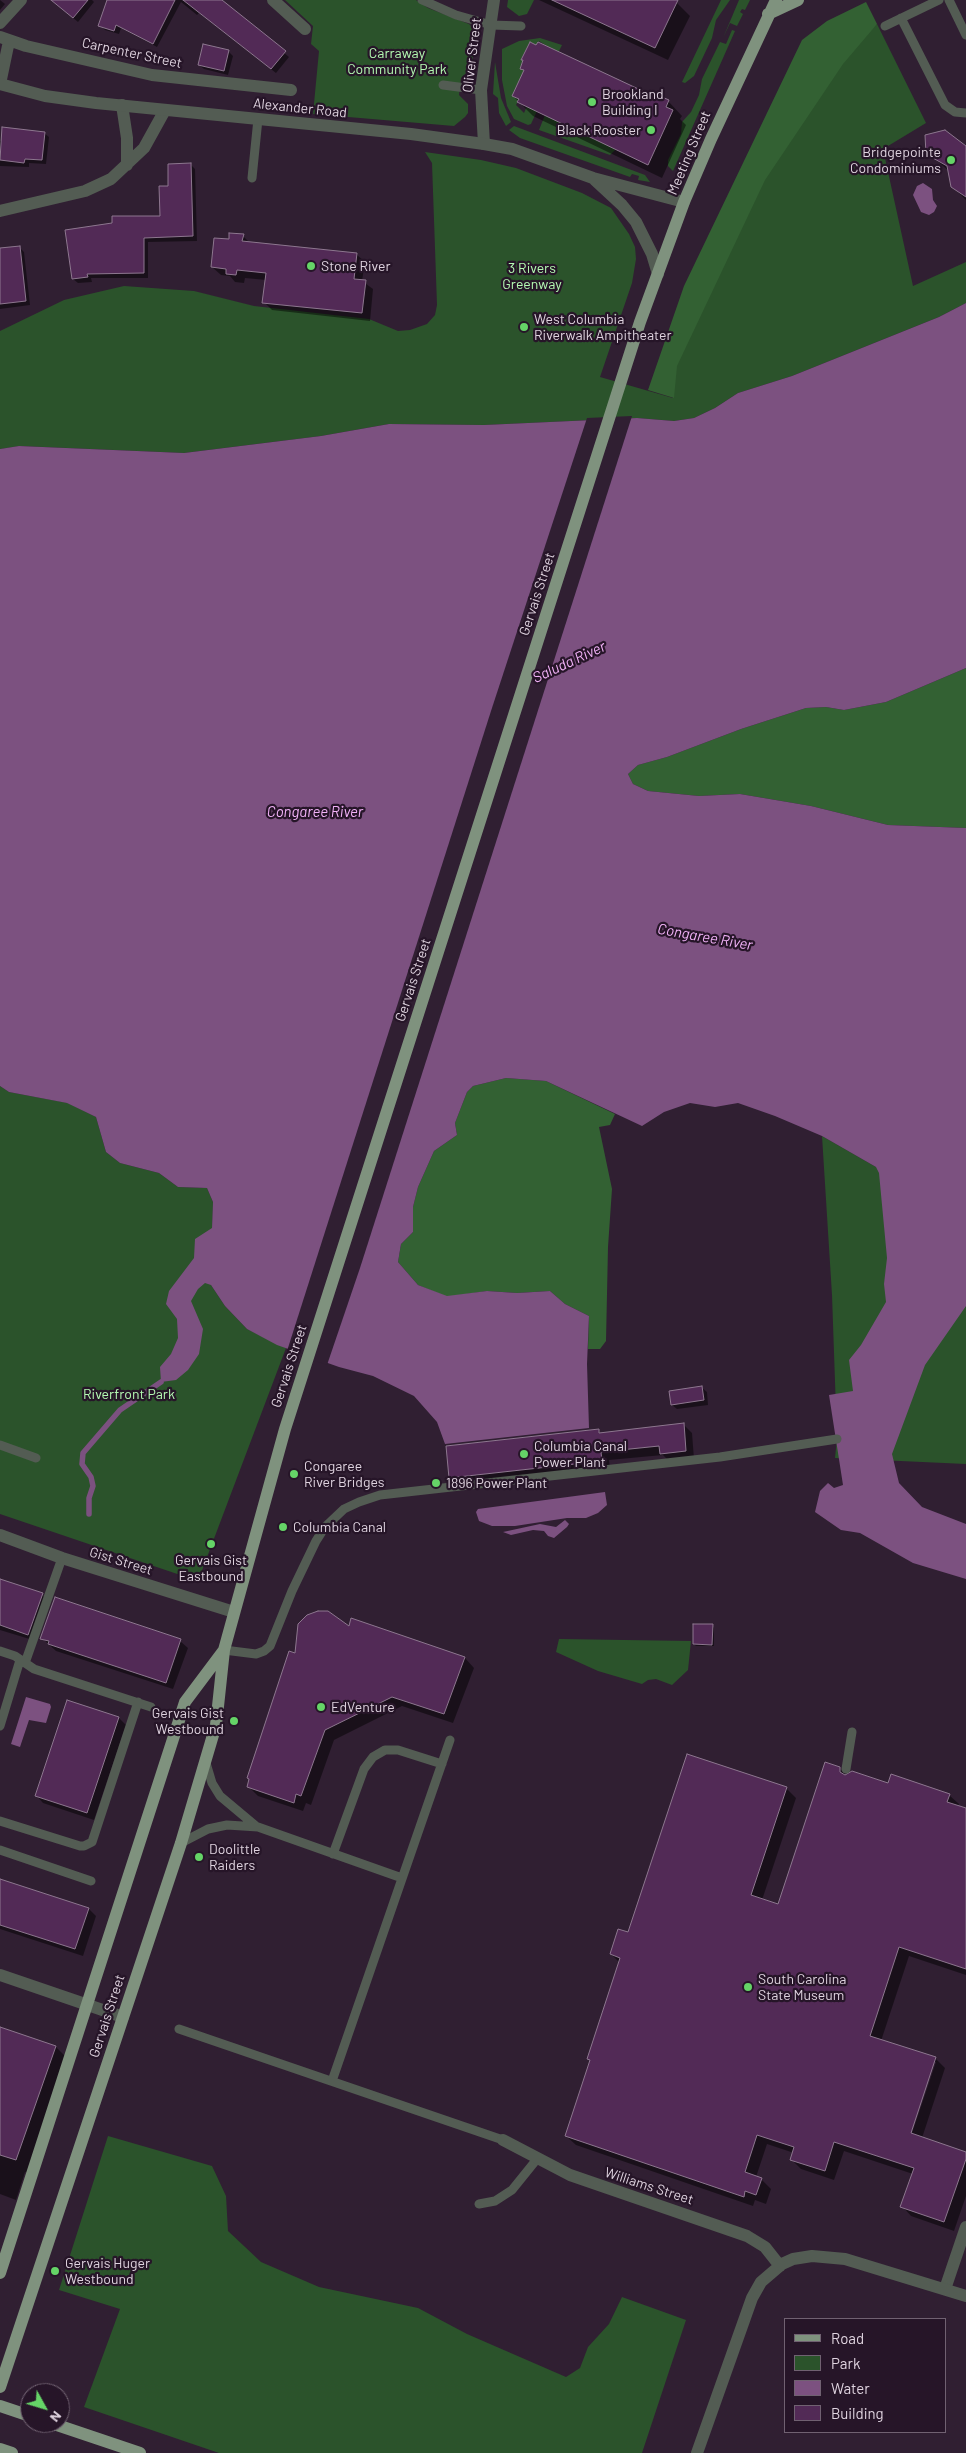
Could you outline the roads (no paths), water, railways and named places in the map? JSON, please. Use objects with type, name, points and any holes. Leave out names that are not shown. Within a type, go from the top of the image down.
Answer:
[{"type":"main road","name":"Meeting Street","points":[[640,322],[684,202],[776,0]]},
{"type":"main road","points":[[768,14],[798,0]]},
{"type":"main road","name":"Gervais Street","points":[[0,2387],[181,1843],[216,1725],[224,1650],[285,1428],[640,322]]},
{"type":"main road","name":"Gervais Street","points":[[0,2273],[4,2244],[87,2004],[186,1702],[224,1650]]},
{"type":"main road","points":[[0,2406],[20,2413]]},
{"type":"main road","points":[[70,2429],[140,2453]]},
{"type":"main road","points":[[0,2449],[12,2453]]},
{"type":"street","points":[[0,23],[21,0]]},
{"type":"street","points":[[273,0],[305,29]]},
{"type":"street","name":"Oliver Street","points":[[484,144],[481,90],[494,0]]},
{"type":"street","points":[[0,84],[5,39]]},
{"type":"street","name":"Carpenter Street","points":[[5,39],[152,75],[291,90]]},
{"type":"street","name":"Alexander Road","points":[[0,84],[45,96],[165,110],[411,134],[484,144],[539,157],[593,178],[684,202]]},
{"type":"street","points":[[122,105],[128,138],[128,165]]},
{"type":"street","points":[[0,211],[85,191],[106,182],[128,165],[144,148],[165,110]]},
{"type":"street","name":"Alexander Road","points":[[593,178],[622,205],[636,222],[652,254],[658,274]]},
{"type":"street","name":"Gist Street","points":[[0,1535],[62,1558],[234,1612]]},
{"type":"street","points":[[0,1975],[123,2016]]},
{"type":"street","name":"Williams Street","points":[[503,2140],[570,2175],[736,2231],[766,2247],[780,2266]]},
{"type":"street","points":[[945,2289],[966,2227]]},
{"type":"street","points":[[697,2453],[752,2298],[761,2282],[780,2266],[804,2257],[829,2256],[861,2262],[966,2296]]},
{"type":"lane","points":[[422,0],[456,15],[491,25],[521,26]]},
{"type":"lane","points":[[885,26],[938,0]]},
{"type":"lane","points":[[949,0],[966,35]]},
{"type":"lane","points":[[901,18],[945,105],[955,112],[966,113]]},
{"type":"lane","points":[[443,85],[481,90]]},
{"type":"lane","points":[[252,178],[258,119]]},
{"type":"lane","points":[[224,1650],[256,1654],[270,1646],[292,1591],[316,1541],[325,1527],[344,1509],[380,1495],[720,1457],[837,1439]]},
{"type":"lane","points":[[0,1446],[36,1458]]},
{"type":"lane","points":[[0,1726],[62,1558]]},
{"type":"lane","points":[[0,1651],[34,1669],[151,1707]]},
{"type":"lane","points":[[0,1821],[80,1846],[88,1845],[94,1837],[138,1702]]},
{"type":"lane","points":[[846,1769],[852,1732]]},
{"type":"lane","points":[[332,2081],[450,1740]]},
{"type":"lane","points":[[333,1854],[364,1769],[373,1757],[385,1750],[398,1750],[442,1764]]},
{"type":"lane","points":[[206,1762],[212,1783],[220,1796],[258,1827]]},
{"type":"lane","points":[[181,1843],[208,1829],[227,1825],[258,1827],[402,1878]]},
{"type":"lane","points":[[0,1850],[91,1881]]},
{"type":"lane","points":[[180,2029],[503,2140]]},
{"type":"lane","points":[[479,2204],[495,2201],[512,2190],[537,2159]]},
{"type":"water","points":[[923,183],[932,189],[933,200],[937,206],[934,212],[929,215],[921,212],[913,195],[917,186]]},
{"type":"water","name":"Congaree River","points":[[966,303],[966,668],[886,702],[844,710],[826,707],[806,708],[741,729],[667,757],[638,765],[628,774],[633,784],[648,791],[699,796],[740,794],[811,806],[888,825],[966,828],[966,1306],[925,1365],[892,1454],[899,1483],[922,1507],[966,1524],[966,1579],[913,1563],[860,1533],[841,1530],[815,1512],[820,1491],[828,1483],[834,1488],[843,1485],[829,1395],[853,1391],[849,1360],[861,1345],[886,1302],[884,1284],[887,1258],[879,1173],[876,1167],[822,1136],[738,1103],[715,1107],[690,1103],[664,1112],[642,1126],[546,1081],[506,1078],[473,1086],[467,1092],[455,1123],[457,1135],[434,1151],[418,1187],[413,1207],[413,1232],[401,1244],[398,1262],[418,1285],[447,1296],[487,1291],[517,1293],[550,1291],[565,1304],[589,1316],[587,1364],[589,1428],[445,1444],[437,1422],[414,1396],[373,1376],[339,1367],[277,1345],[247,1329],[225,1306],[211,1285],[205,1283],[198,1289],[191,1301],[203,1329],[199,1354],[188,1370],[176,1380],[161,1382],[160,1367],[171,1354],[178,1338],[177,1319],[166,1304],[169,1291],[194,1258],[195,1239],[212,1228],[213,1202],[207,1188],[178,1187],[159,1173],[120,1163],[106,1152],[96,1117],[67,1103],[9,1092],[0,1086],[0,449],[19,446],[184,453],[321,436],[389,424],[484,425],[637,418],[674,421],[694,418],[715,408],[738,393],[792,376],[939,317]]},
{"type":"water","points":[[605,1492],[607,1505],[598,1513],[586,1518],[567,1518],[515,1526],[492,1526],[479,1521],[476,1512],[478,1509]]},
{"type":"water","points":[[565,1520],[569,1524],[554,1538],[548,1536],[544,1531],[533,1530],[511,1535],[503,1532],[540,1524],[556,1527]]},
{"type":"water","points":[[26,1697],[50,1704],[51,1707],[46,1723],[29,1720],[20,1747],[11,1744]]},
{"type":"waterway","points":[[89,1514],[89,1498],[93,1486],[91,1477],[82,1464],[83,1453],[120,1410],[161,1382]]},
{"type":"place","name":"Brookland Building I","points":[[592,102]]},
{"type":"place","name":"Black Rooster","points":[[651,130]]},
{"type":"place","name":"Bridgepointe Condominiums","points":[[951,160]]},
{"type":"place","name":"Stone River","points":[[311,266]]},
{"type":"place","name":"West Columbia Riverwalk Ampitheater","points":[[524,327]]},
{"type":"place","name":"Columbia Canal Power Plant","points":[[524,1454]]},
{"type":"place","name":"Congaree River Bridges","points":[[294,1474]]},
{"type":"place","name":"1896 Power Plant","points":[[436,1483]]},
{"type":"place","name":"Columbia Canal","points":[[283,1527]]},
{"type":"place","name":"Gervais Gist Eastbound","points":[[211,1544]]},
{"type":"place","name":"EdVenture","points":[[321,1707]]},
{"type":"place","name":"Gervais Gist Westbound","points":[[234,1721]]},
{"type":"place","name":"Doolittle Raiders","points":[[199,1857]]},
{"type":"place","name":"South Carolina State Museum","points":[[748,1987]]},
{"type":"place","name":"Gervais Huger Westbound","points":[[55,2271]]},
{"type":"park label","name":"Carraway Community Park","points":[[397,62]]},
{"type":"park label","name":"3 Rivers Greenway","points":[[532,276]]},
{"type":"park label","name":"Riverfront Park","points":[[129,1394]]},
{"type":"water label","name":"Saluda River","points":[[569,662]]}]
